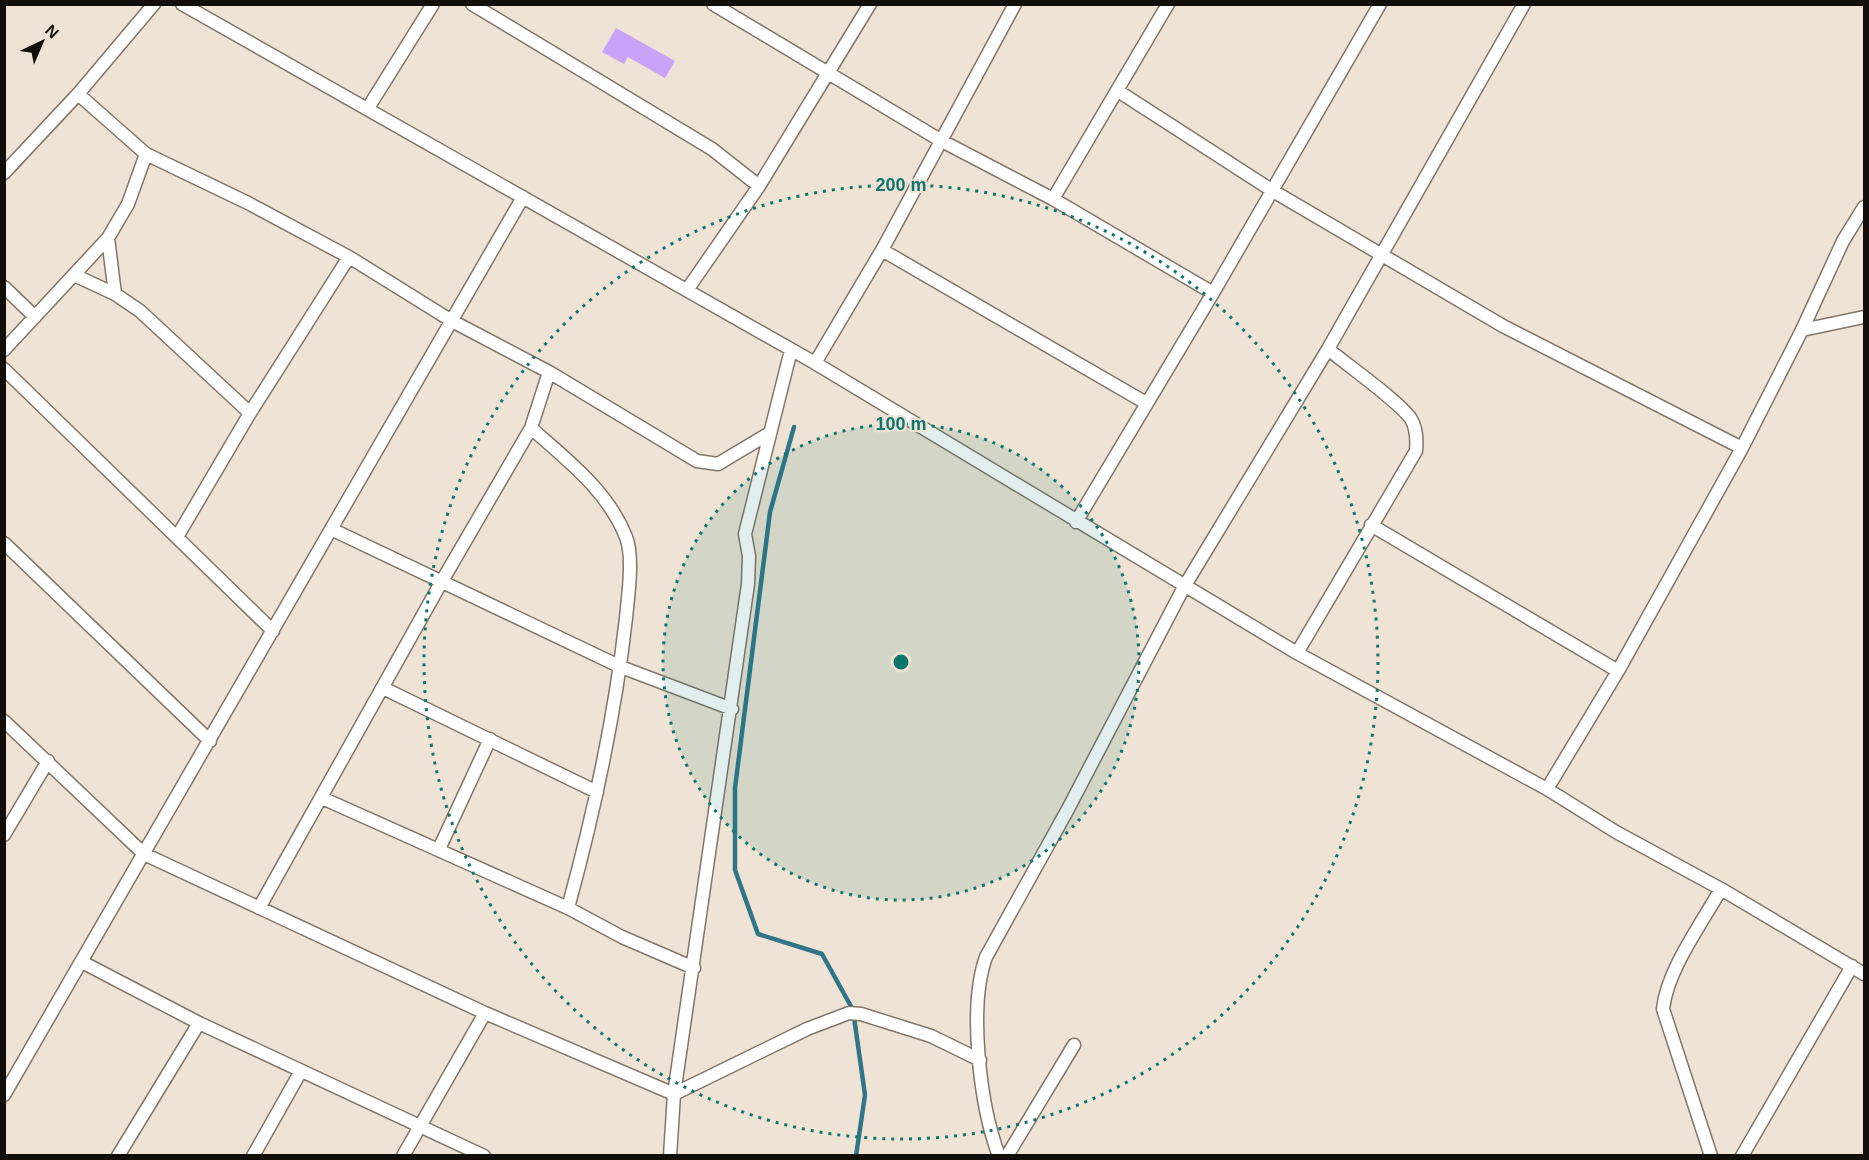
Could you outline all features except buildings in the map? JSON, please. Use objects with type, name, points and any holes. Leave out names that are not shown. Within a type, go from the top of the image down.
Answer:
[{"type":"street","points":[[4,173],[78,94],[154,4]]},
{"type":"street","points":[[182,4],[815,363],[1297,653],[1548,789],[1616,832],[1721,889],[1864,974]]},
{"type":"street","points":[[368,108],[433,4]]},
{"type":"street","points":[[472,4],[712,149],[759,186]]},
{"type":"street","points":[[687,290],[759,186],[870,4]]},
{"type":"street","points":[[815,363],[882,250],[1015,4]]},
{"type":"street","points":[[1053,199],[1168,4]]},
{"type":"street","points":[[1076,522],[1273,191],[1380,4]]},
{"type":"street","points":[[999,1155],[986,1111],[980,1060],[978,999],[980,976],[986,957],[1068,809],[1184,587],[1328,349],[1524,4]]},
{"type":"street","points":[[717,5],[940,140],[1053,199],[1213,293]]},
{"type":"street","points":[[1118,91],[1273,191],[1503,326],[1742,448]]},
{"type":"street","points":[[78,94],[146,154],[248,203],[349,257],[452,321],[549,372],[697,461],[710,465],[724,462],[770,433]]},
{"type":"street","points":[[4,350],[108,238],[128,204],[146,154]]},
{"type":"street","points":[[4,1095],[523,197]]},
{"type":"street","points":[[1548,789],[1618,670],[1742,448],[1802,330],[1843,241],[1864,207]]},
{"type":"street","points":[[108,238],[115,294]]},
{"type":"street","points":[[882,250],[1146,403]]},
{"type":"street","points":[[177,537],[250,413],[349,257]]},
{"type":"street","points":[[75,275],[115,294],[160,327],[250,413]]},
{"type":"street","points":[[4,287],[35,317]]},
{"type":"street","points":[[1802,330],[1864,317]]},
{"type":"street","points":[[1297,653],[1416,451],[1416,430],[1406,413],[1328,349]]},
{"type":"street","points":[[670,1155],[674,1094],[732,709],[748,584],[749,556],[745,534],[791,350]]},
{"type":"street","points":[[4,369],[273,631]]},
{"type":"street","points":[[259,908],[442,581],[531,428],[549,372]]},
{"type":"street","points":[[531,428],[588,480],[605,500],[626,536],[629,593],[621,667],[597,792],[568,908]]},
{"type":"street","points":[[1371,525],[1618,670]]},
{"type":"street","points":[[332,529],[621,667],[732,709]]},
{"type":"street","points":[[4,543],[210,741]]},
{"type":"street","points":[[383,688],[597,792]]},
{"type":"street","points":[[4,721],[144,855],[485,1012],[674,1094],[807,1029],[849,1013],[861,1014],[931,1035],[980,1060]]},
{"type":"street","points":[[440,849],[490,739]]},
{"type":"street","points":[[4,835],[48,761]]},
{"type":"street","points":[[322,798],[440,849],[568,908],[622,938],[694,968]]},
{"type":"street","points":[[1711,1155],[1663,1009],[1664,997],[1676,969],[1721,889]]},
{"type":"street","points":[[82,962],[199,1023],[419,1127],[484,1155]]},
{"type":"street","points":[[1742,1155],[1852,966]]},
{"type":"street","points":[[403,1155],[485,1012]]},
{"type":"street","points":[[118,1155],[199,1023]]},
{"type":"street","points":[[1007,1155],[1074,1045]]},
{"type":"street","points":[[253,1155],[301,1071]]},
{"type":"waterway","points":[[794,427],[770,512],[735,788],[735,870],[758,934],[822,954],[853,1010],[865,1095],[856,1156]]}]
